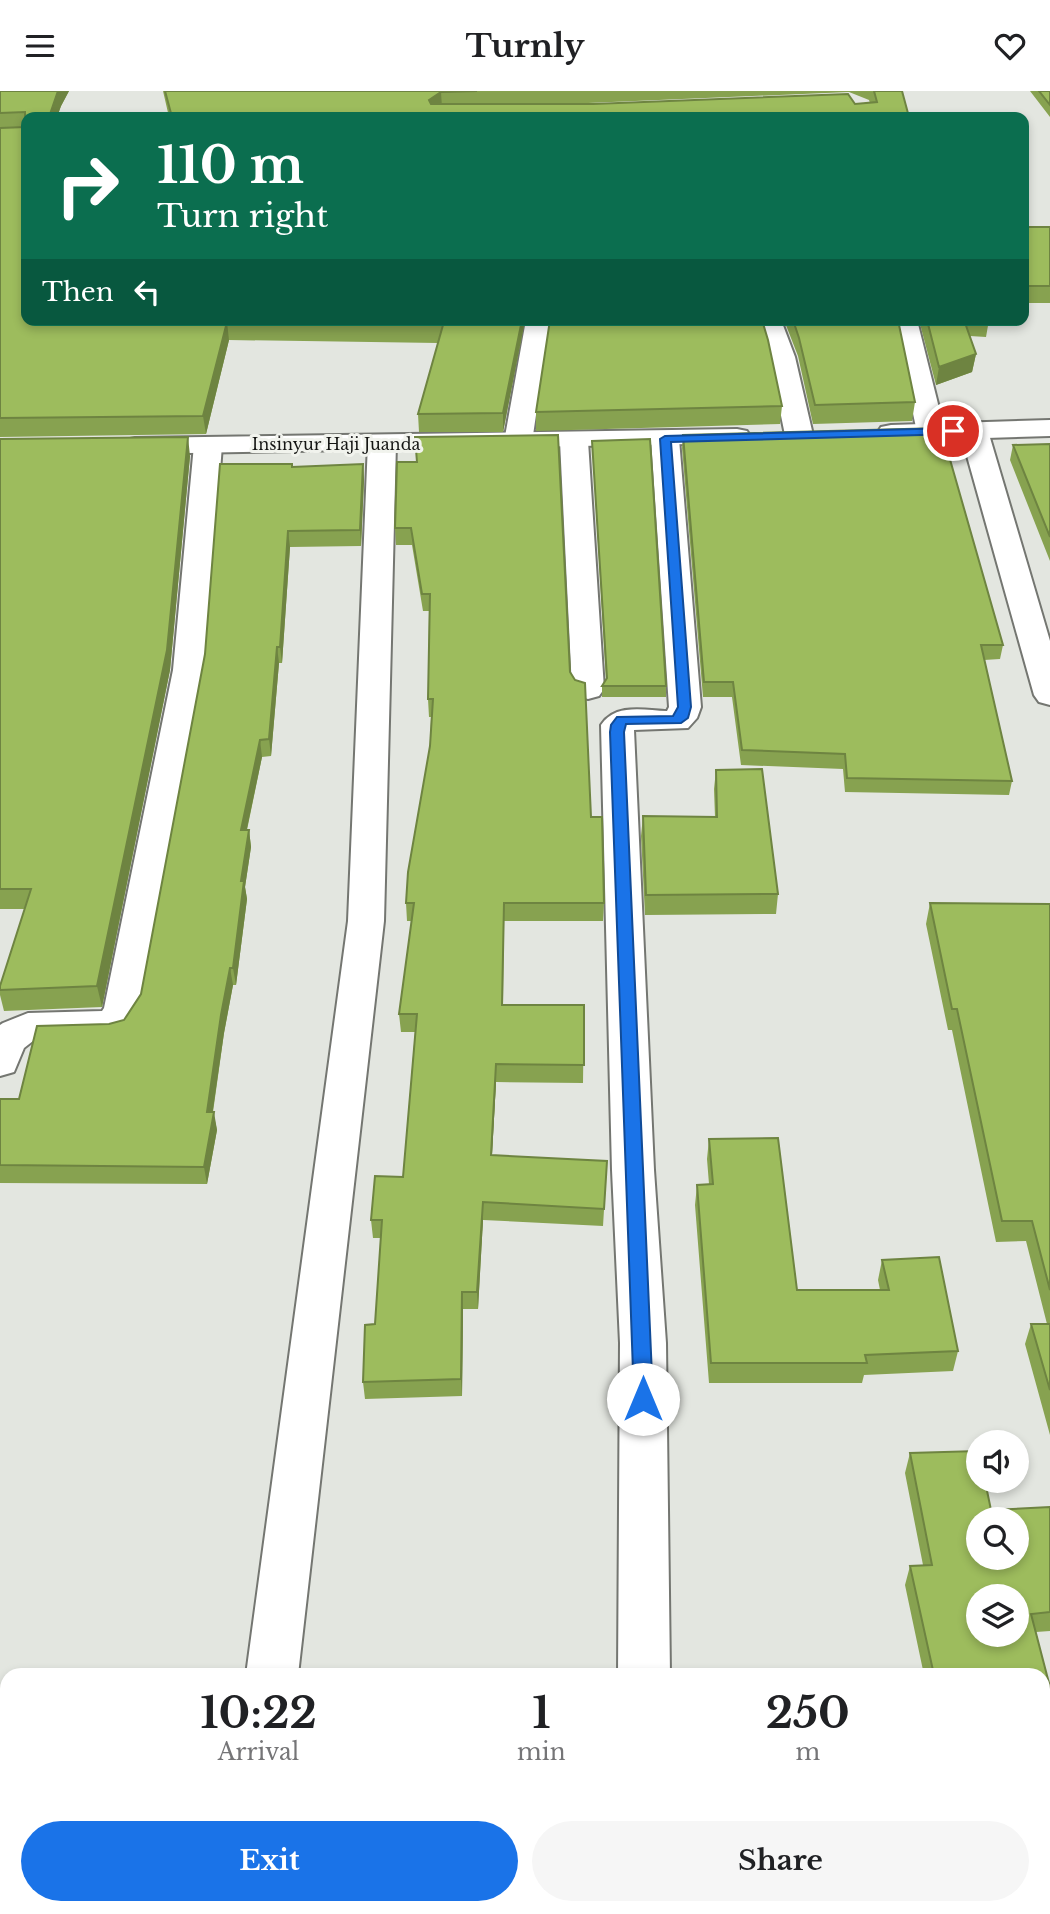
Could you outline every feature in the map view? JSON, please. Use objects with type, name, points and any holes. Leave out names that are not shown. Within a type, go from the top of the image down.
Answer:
[{"type":"street","points":[[518,442],[537,326]]},
{"type":"street","name":"Insinyur Haji Juanda","points":[[111,446],[518,442],[789,435],[782,358],[771,326]]},
{"type":"street","points":[[906,326],[932,432]]},
{"type":"street","points":[[865,433],[1050,429]]},
{"type":"street","points":[[974,431],[1050,695]]},
{"type":"street","points":[[644,1668],[643,1343],[633,1170],[617,725],[622,720],[676,720],[681,718],[684,707],[665,439]]},
{"type":"street","points":[[574,441],[588,689]]},
{"type":"street","points":[[273,1668],[366,922],[382,443]]},
{"type":"street","points":[[0,1062],[8,1037],[17,1031],[29,1027],[113,1025],[123,1011],[189,670],[208,445]]},
{"type":"building","points":[[0,91],[58,91],[51,112],[0,113]]},
{"type":"building","points":[[165,91],[477,91],[441,92],[429,100],[431,104],[593,104],[848,94],[855,104],[877,102],[874,91],[902,91],[908,112],[171,112]]},
{"type":"building","points":[[1039,91],[1050,91],[1050,105]]},
{"type":"building","points":[[21,127],[21,326],[226,326],[203,416],[0,418],[0,128]]},
{"type":"building","points":[[1029,227],[1050,227],[1050,286],[1029,286]]},
{"type":"building","points":[[443,326],[521,326],[503,413],[418,414]]},
{"type":"building","points":[[549,326],[764,326],[782,406],[536,412]]},
{"type":"building","points":[[795,326],[899,326],[915,402],[815,405]]},
{"type":"building","points":[[929,326],[966,326],[976,354],[939,367]]},
{"type":"building","points":[[941,428],[1003,645],[981,645],[1012,781],[847,778],[845,754],[742,750],[733,682],[704,682],[683,435]]},
{"type":"building","points":[[558,435],[570,672],[575,680],[585,683],[591,817],[602,817],[604,903],[504,903],[502,1005],[584,1005],[584,1065],[496,1064],[491,1155],[607,1161],[604,1209],[483,1202],[477,1292],[462,1292],[461,1379],[363,1382],[365,1325],[375,1324],[382,1220],[371,1220],[375,1176],[403,1177],[417,1014],[399,1014],[414,903],[406,903],[408,872],[430,746],[433,699],[428,699],[430,594],[422,594],[411,528],[395,528],[397,462],[417,462],[415,437]]},
{"type":"building","points":[[188,437],[167,650],[97,986],[0,990],[31,889],[0,889],[0,439]]},
{"type":"building","points":[[650,439],[666,686],[602,686],[607,678],[592,441]]},
{"type":"building","points":[[1050,444],[1050,537],[1013,445]]},
{"type":"building","points":[[220,464],[292,464],[292,467],[363,464],[360,530],[288,531],[280,647],[277,647],[269,739],[260,740],[241,830],[249,830],[241,881],[244,881],[233,968],[230,968],[221,1015],[207,1112],[214,1112],[204,1167],[0,1165],[0,1099],[19,1099],[37,1026],[109,1024],[124,1020],[141,994],[205,654]]},
{"type":"building","points":[[762,769],[778,894],[646,895],[643,816],[717,817],[716,770]]},
{"type":"building","points":[[930,903],[1050,904],[1050,1290],[1032,1221],[1002,1221],[957,1009],[952,1009]]},
{"type":"building","points":[[778,1138],[797,1290],[889,1290],[882,1260],[939,1257],[958,1351],[865,1355],[867,1363],[711,1363],[697,1185],[713,1184],[709,1139]]},
{"type":"building","points":[[1031,1324],[1050,1324],[1050,1390]]},
{"type":"building","points":[[966,1451],[966,1493],[987,1493],[990,1507],[966,1507],[966,1570],[1029,1570],[1029,1508],[1050,1507],[1050,1612],[1031,1614],[1045,1668],[932,1668],[910,1566],[932,1565],[910,1453]]},
{"type":"route","points":[[643,1399],[643,1343],[633,1170],[624,861],[617,725],[622,720],[676,720],[681,718],[684,707],[665,439],[953,431]]}]
